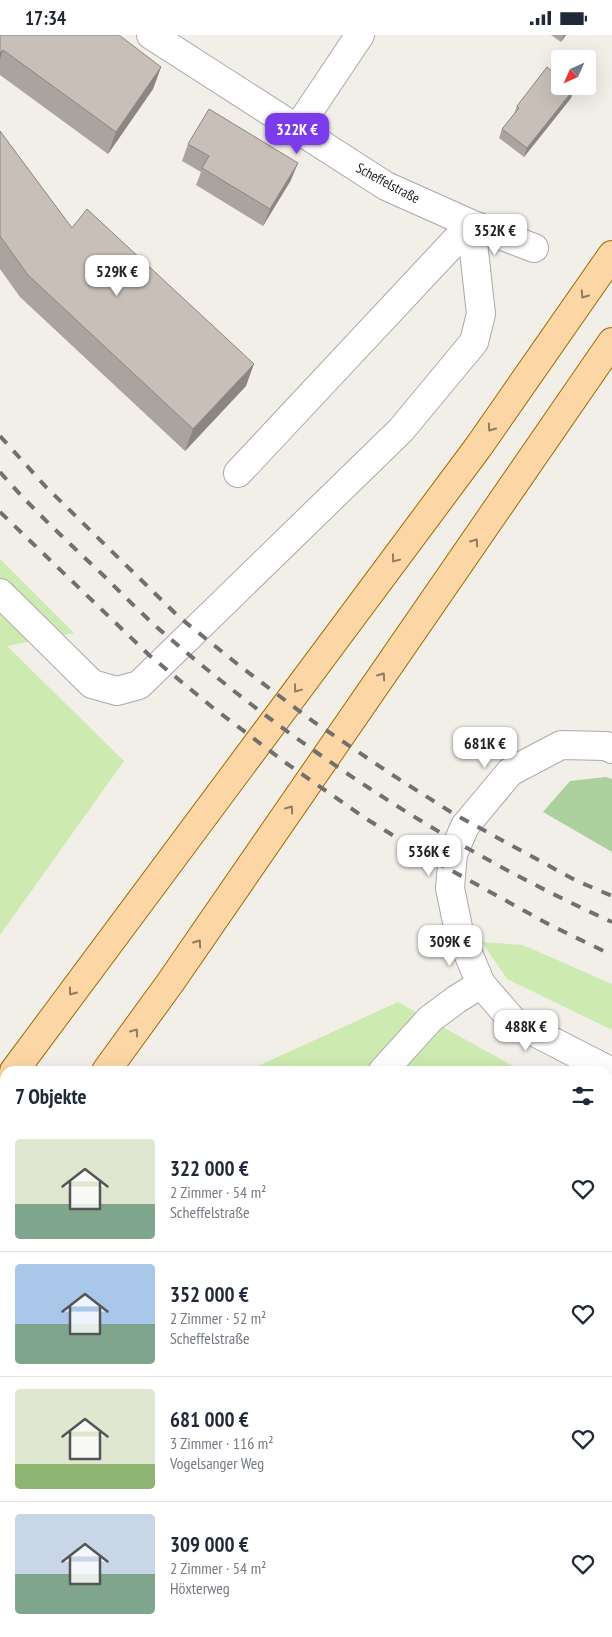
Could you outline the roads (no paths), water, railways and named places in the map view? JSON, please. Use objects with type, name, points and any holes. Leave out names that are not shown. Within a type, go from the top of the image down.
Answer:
[{"type":"main road","points":[[18,1066],[479,446],[612,255]]},
{"type":"main road","points":[[110,1066],[198,942],[612,342]]},
{"type":"street","name":"Scheffelstraße","points":[[151,35],[386,186],[471,224],[534,248]]},
{"type":"street","points":[[296,129],[360,35]]},
{"type":"street","points":[[238,473],[471,224]]},
{"type":"street","points":[[0,593],[92,684],[117,691],[139,685],[401,430],[474,342],[481,314],[471,224]]},
{"type":"street","points":[[600,1066],[513,1021],[481,984],[459,932],[450,888],[453,854],[464,826],[510,772],[561,745],[606,746],[612,749]]},
{"type":"street","points":[[388,1066],[430,1019],[481,984]]},
{"type":"railway","points":[[0,436],[46,487],[179,617],[314,722],[454,814],[575,880],[612,896]]},
{"type":"railway","points":[[0,472],[50,525],[167,636],[270,719],[379,795],[436,830],[493,863],[612,922]]},
{"type":"railway","points":[[0,512],[149,655],[212,707],[286,763],[365,818],[436,862],[550,925],[612,955]]}]
